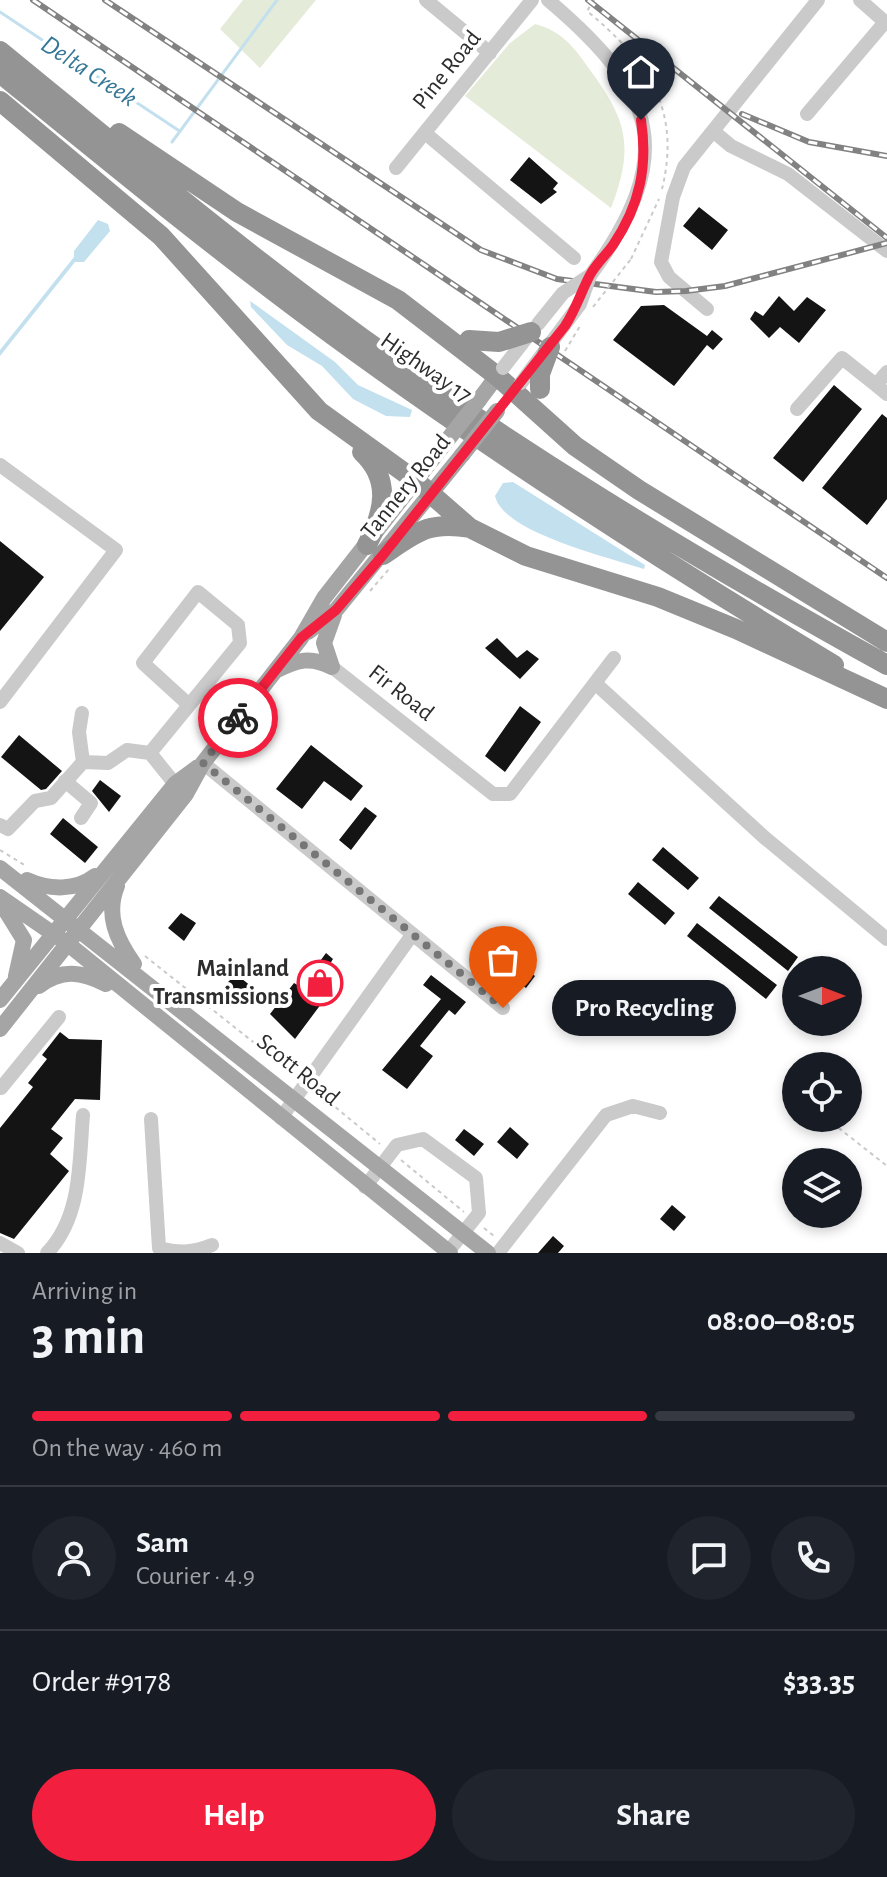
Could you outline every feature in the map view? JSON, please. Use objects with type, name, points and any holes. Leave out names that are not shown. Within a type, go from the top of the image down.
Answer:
[{"type":"highway","points":[[0,49],[237,212],[371,284],[445,334],[500,372],[575,446],[688,522],[887,642]]},
{"type":"highway","name":"Highway 17","points":[[0,49],[199,213],[318,305],[423,380],[572,480],[727,575],[887,665]]},
{"type":"highway","name":"Highway 17","points":[[0,73],[176,217],[415,393],[648,547],[887,698]]},
{"type":"highway","points":[[0,101],[161,236],[277,369],[370,460],[382,484],[380,556]]},
{"type":"highway","points":[[445,334],[469,340],[499,342],[531,332]]},
{"type":"highway","points":[[555,354],[540,374],[541,399],[553,420],[575,446]]},
{"type":"highway","points":[[338,427],[424,488],[470,528],[526,556],[658,597],[887,698]]},
{"type":"highway","points":[[380,556],[427,527],[442,524],[470,528]]},
{"type":"main road","name":"Tannery Road","points":[[301,638],[336,610],[380,556],[424,488],[445,443],[500,372]]},
{"type":"main road","name":"Tannery Road","points":[[424,488],[462,455],[517,387]]},
{"type":"main road","name":"Tannery Road","points":[[0,1000],[54,933],[73,923],[121,877],[186,794],[203,763],[301,638],[324,598],[380,556]]},
{"type":"main road","points":[[332,667],[324,643],[336,610]]},
{"type":"main road","points":[[272,673],[295,661],[312,658],[332,667]]},
{"type":"main road","name":"Tannery Road","points":[[0,1029],[68,944],[73,923],[106,868],[175,784],[203,763]]},
{"type":"main road","points":[[1,868],[44,888],[84,885],[106,868]]},
{"type":"main road","name":"Scott Road","points":[[1,868],[465,1234],[495,1249]]},
{"type":"main road","points":[[121,877],[111,901],[111,919],[123,949],[143,978]]},
{"type":"main road","points":[[0,899],[16,921],[24,940],[12,985]]},
{"type":"main road","name":"Scott Road","points":[[0,899],[68,944],[448,1253]]},
{"type":"main road","points":[[25,997],[48,979],[67,972],[88,975],[126,993]]},
{"type":"street","points":[[426,0],[490,53]]},
{"type":"street","name":"Pine Road","points":[[396,168],[532,0]]},
{"type":"street","name":"Tannery Road","points":[[517,387],[555,354],[590,276],[612,245],[640,189],[644,162],[643,134],[633,94],[618,69],[581,28],[548,0]]},
{"type":"street","points":[[567,0],[581,28]]},
{"type":"street","points":[[707,309],[669,277],[661,262],[660,253],[673,197],[684,167],[818,0]]},
{"type":"street","points":[[807,114],[886,21],[860,0]]},
{"type":"street","points":[[713,131],[731,146],[788,174],[887,251]]},
{"type":"street","points":[[425,133],[574,258]]},
{"type":"street","name":"Tannery Road","points":[[500,372],[563,293],[590,276]]},
{"type":"street","points":[[797,409],[842,358],[881,390],[887,372]]},
{"type":"street","points":[[0,465],[116,550],[0,702]]},
{"type":"street","points":[[150,753],[240,643],[238,625],[198,592],[143,663],[189,705]]},
{"type":"street","points":[[614,658],[595,683],[765,838],[887,939]]},
{"type":"street","name":"Fir Road","points":[[332,667],[493,794],[510,794],[595,683]]},
{"type":"street","points":[[82,713],[79,732],[83,762]]},
{"type":"street","points":[[0,825],[8,829],[35,801],[51,798],[83,762],[108,763],[127,750],[150,753],[175,784]]},
{"type":"street","points":[[203,763],[503,1008]]},
{"type":"street","points":[[65,781],[91,803],[81,818]]},
{"type":"street","points":[[281,1118],[412,935]]},
{"type":"street","points":[[0,1088],[59,1017]]},
{"type":"street","points":[[495,1249],[606,1115],[633,1106],[660,1113]]},
{"type":"street","points":[[47,1253],[69,1220],[77,1189],[83,1115]]},
{"type":"street","points":[[151,1119],[159,1248],[177,1253],[194,1252],[212,1245]]},
{"type":"street","points":[[365,1187],[397,1145],[423,1139],[476,1178],[479,1213],[448,1253]]},
{"type":"street","points":[[0,1243],[18,1253]]},
{"type":"path","points":[[588,313],[631,259],[660,196],[667,158],[667,132],[648,74],[628,45],[587,11],[594,0]]},
{"type":"path","points":[[555,354],[581,324]]},
{"type":"path","points":[[365,596],[380,556]]},
{"type":"path","points":[[155,964],[295,1075]]},
{"type":"path","points":[[310,1086],[383,1146]]},
{"type":"path","points":[[844,1132],[887,1166]]},
{"type":"path","points":[[396,1157],[467,1214]]},
{"type":"path","points":[[482,1226],[495,1249]]},
{"type":"green space","points":[[243,0],[316,0],[260,68],[220,29]]},
{"type":"green space","points":[[535,24],[553,31],[573,47],[613,105],[623,136],[624,151],[623,168],[611,208],[465,96],[510,43]]},
{"type":"water","points":[[98,220],[108,224],[110,231],[84,262],[75,262],[0,356],[0,350],[74,257],[74,251]]},
{"type":"water","points":[[250,301],[335,362],[358,385],[412,410],[410,417],[386,416],[353,399],[322,366],[287,345],[251,307]]},
{"type":"water","points":[[513,482],[645,565],[644,569],[560,542],[517,521],[502,509],[495,496],[503,483]]},
{"type":"building","points":[[529,157],[558,183],[553,189],[557,192],[541,204],[510,180]]},
{"type":"building","points":[[699,207],[728,230],[712,250],[683,226]]},
{"type":"building","points":[[779,296],[794,311],[807,297],[826,310],[799,343],[780,327],[769,338],[750,319],[755,311],[763,316]]},
{"type":"building","points":[[664,305],[707,336],[712,330],[723,339],[713,350],[707,345],[674,386],[613,340],[641,306]]},
{"type":"building","points":[[834,385],[862,409],[803,482],[773,458]]},
{"type":"building","points":[[882,414],[887,418],[887,499],[867,525],[822,488]]},
{"type":"building","points":[[0,541],[44,577],[0,631]]},
{"type":"building","points":[[497,638],[517,658],[527,650],[539,659],[520,679],[485,648]]},
{"type":"building","points":[[520,706],[541,722],[505,772],[485,756]]},
{"type":"building","points":[[19,735],[62,771],[46,789],[41,790],[1,757]]},
{"type":"building","points":[[311,745],[363,786],[351,801],[324,781],[302,809],[276,789]]},
{"type":"building","points":[[100,780],[121,796],[109,812],[92,791]]},
{"type":"building","points":[[365,807],[377,816],[351,850],[339,840]]},
{"type":"building","points":[[63,818],[98,847],[85,863],[50,834]]},
{"type":"building","points":[[663,847],[699,878],[688,890],[652,860]]},
{"type":"building","points":[[638,882],[675,913],[665,925],[628,894]]},
{"type":"building","points":[[719,896],[797,956],[782,956],[782,966],[709,908]]},
{"type":"building","points":[[181,913],[196,923],[184,941],[168,928]]},
{"type":"building","points":[[697,923],[777,985],[766,999],[687,936]]},
{"type":"building","points":[[326,953],[333,959],[325,972],[336,984],[295,1039],[270,1014],[294,983],[301,987]]},
{"type":"building","points":[[512,958],[535,976],[526,988],[503,970]]},
{"type":"building","points":[[236,974],[258,992],[248,1004],[223,987]]},
{"type":"building","points":[[431,975],[466,1002],[455,1015],[449,1010],[420,1046],[433,1056],[407,1089],[382,1070],[441,999],[423,985]]},
{"type":"building","points":[[60,1032],[69,1039],[102,1040],[100,1100],[75,1099],[51,1129],[63,1138],[50,1154],[69,1171],[14,1239],[0,1233],[0,1128],[33,1087],[28,1083],[47,1059],[42,1055]]},
{"type":"building","points":[[510,1127],[529,1144],[517,1159],[497,1142]]},
{"type":"building","points":[[464,1129],[484,1144],[474,1156],[455,1140]]},
{"type":"building","points":[[672,1205],[686,1217],[674,1231],[660,1219]]},
{"type":"building","points":[[553,1236],[564,1246],[558,1253],[538,1253]]},
{"type":"waterway","points":[[172,142],[277,0]]},
{"type":"waterway","name":"Delta Creek","points":[[0,12],[178,130]]},
{"type":"railway","points":[[33,0],[887,578]]},
{"type":"railway","points":[[105,0],[481,250],[557,279],[656,292],[686,291],[725,286],[887,243]]},
{"type":"railway","points":[[588,0],[887,238]]},
{"type":"railway","points":[[742,114],[809,142],[887,156]]},
{"type":"way so far","points":[[238,718],[203,763],[503,1008]]},
{"type":"place","name":"Mainland Transmissions","points":[[320,983]]},
{"type":"place","name":"Pro Recycling","points":[[503,1008]]},
{"type":"route","points":[[238,718],[301,638],[336,610],[383,555],[550,347],[580,304],[590,276],[624,227],[636,202],[643,176],[645,148],[641,120]]}]
